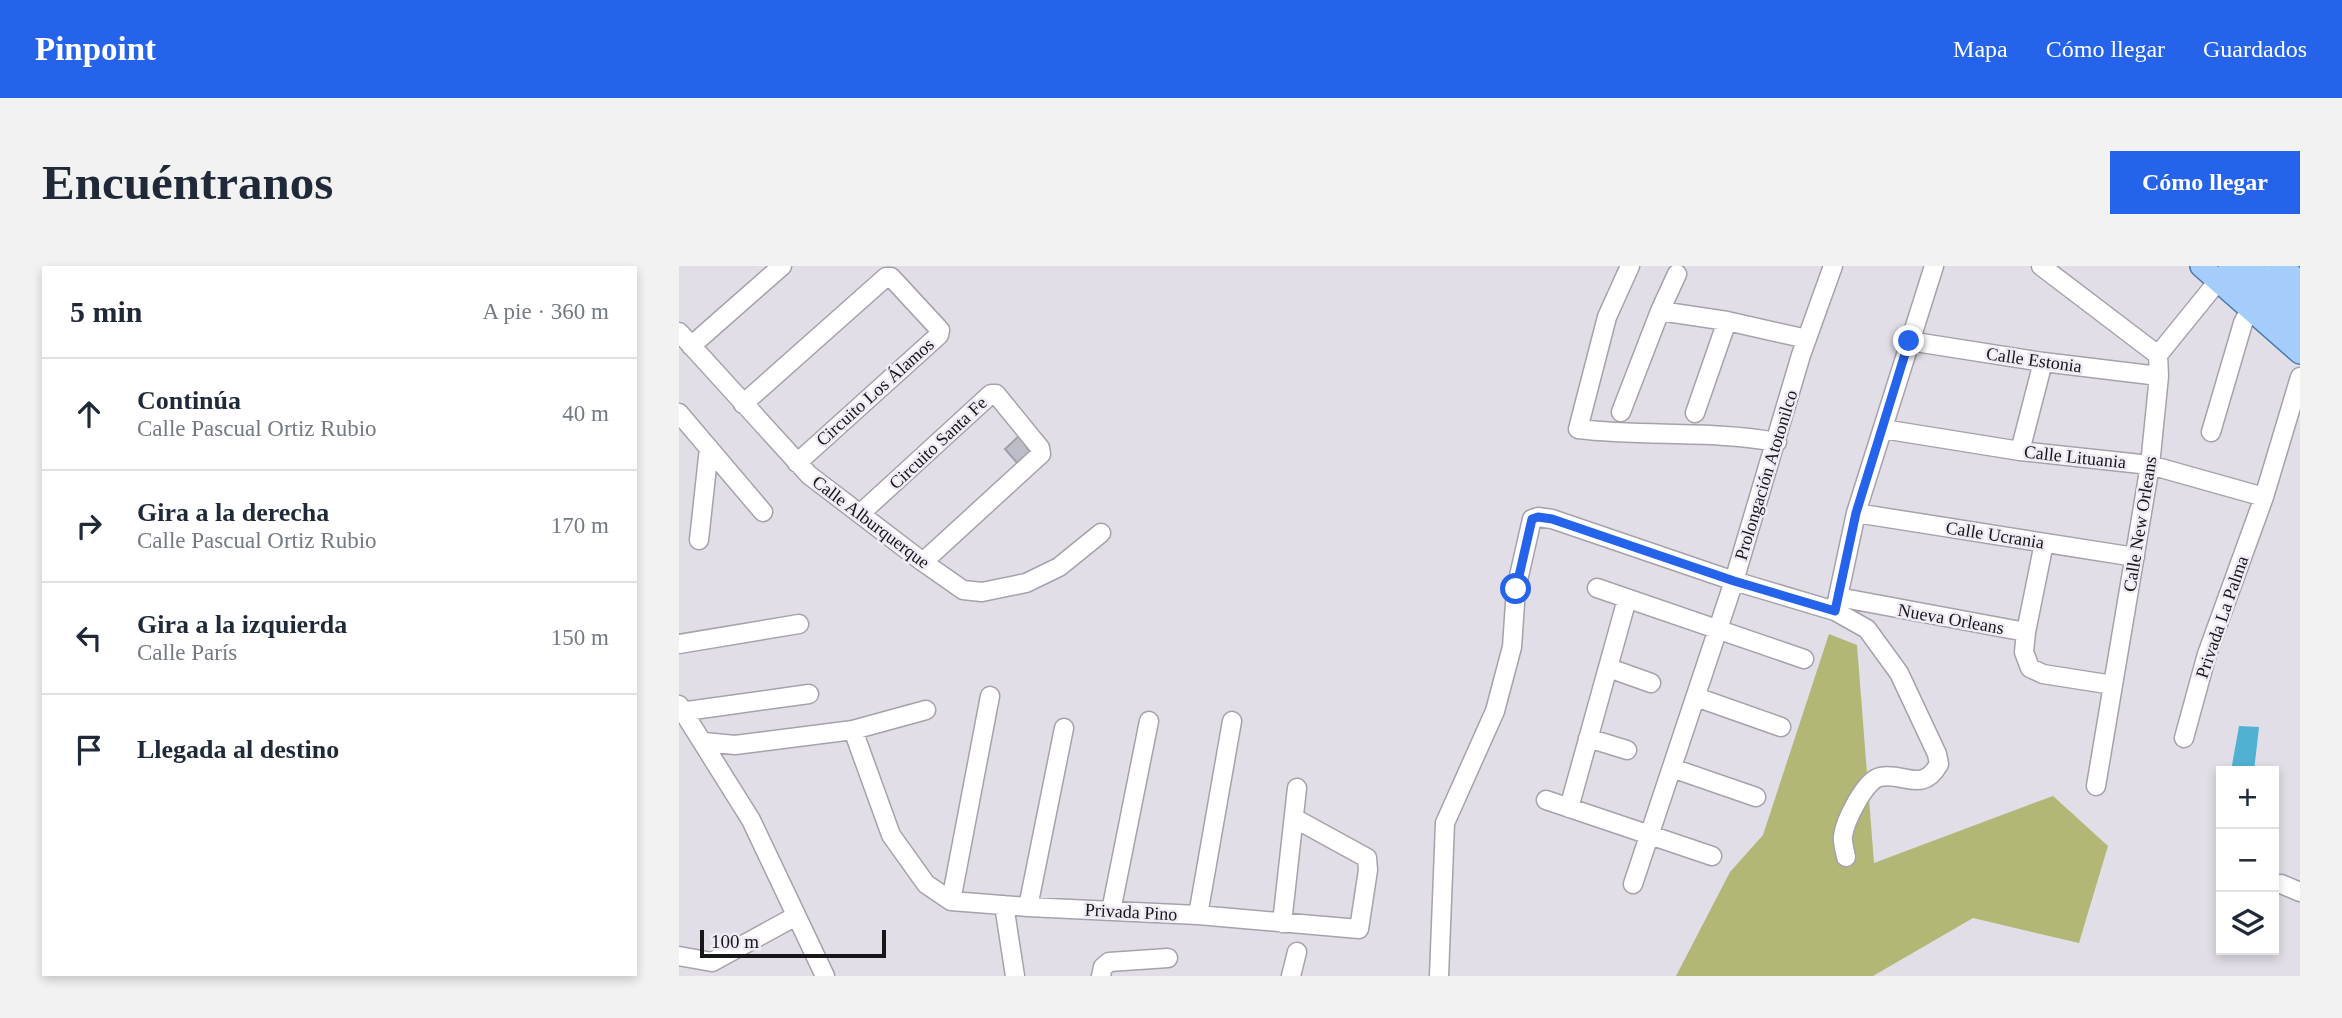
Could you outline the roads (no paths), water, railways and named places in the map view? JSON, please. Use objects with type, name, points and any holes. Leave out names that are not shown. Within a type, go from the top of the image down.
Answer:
[{"type":"main road","points":[[2201,266],[2224,274],[2300,331]]},
{"type":"main road","points":[[2255,266],[2294,284]]},
{"type":"main road","points":[[2224,274],[2250,309],[2300,353]]},
{"type":"street","points":[[685,339],[782,266]]},
{"type":"street","points":[[1630,266],[1608,317],[1579,429],[1624,435],[1740,436],[1777,442]]},
{"type":"street","name":"Prolongación Atotonilco","points":[[1633,884],[1719,629],[1807,339],[1833,266]]},
{"type":"street","points":[[1836,604],[1856,513],[1934,266]]},
{"type":"street","points":[[2038,267],[2158,355],[2224,274]]},
{"type":"street","points":[[1621,412],[1677,274]]},
{"type":"street","name":"Circuito Los Álamos","points":[[743,404],[886,277],[891,277],[940,330],[939,335],[797,463]]},
{"type":"street","points":[[2211,432],[2243,323],[2250,309]]},
{"type":"street","points":[[1660,311],[1727,321],[1807,339]]},
{"type":"street","points":[[1695,413],[1727,321]]},
{"type":"street","name":"Calle Alburquerque","points":[[685,339],[797,463],[822,486],[963,590],[982,592],[1026,583],[1059,567],[1101,533]]},
{"type":"street","name":"Calle Estonia","points":[[1909,341],[2043,362],[2159,376]]},
{"type":"street","name":"Calle New Orleans","points":[[2096,786],[2150,465],[2159,376],[2158,355]]},
{"type":"street","points":[[2019,451],[2043,362]]},
{"type":"street","name":"Privada La Palma","points":[[2184,738],[2207,654],[2265,496],[2300,377]]},
{"type":"street","name":"Circuito Santa Fe","points":[[861,513],[991,394],[996,394],[1040,448],[1041,454],[923,562]]},
{"type":"street","points":[[679,413],[763,512]]},
{"type":"street","name":"Calle Lituania","points":[[1883,429],[2019,451],[2150,465],[2265,496]]},
{"type":"street","points":[[699,540],[709,448]]},
{"type":"street","name":"Calle Ucrania","points":[[1856,513],[2135,557]]},
{"type":"street","points":[[1439,976],[1445,822],[1495,711],[1512,647],[1516,589],[1532,519],[1538,517],[1552,519],[1734,581],[1836,604],[1867,629],[1899,673],[1937,754],[1939,764],[1933,775],[1920,781],[1881,777],[1873,781],[1850,812],[1842,838],[1846,857]]},
{"type":"street","points":[[2026,632],[2043,543]]},
{"type":"street","points":[[1597,587],[1804,659]]},
{"type":"street","points":[[1569,808],[1627,598]]},
{"type":"street","name":"Nueva Orleans","points":[[1836,604],[2026,632],[2024,652],[2030,667],[2043,674],[2113,685]]},
{"type":"street","points":[[679,644],[799,624]]},
{"type":"street","points":[[1609,668],[1651,682]]},
{"type":"street","points":[[680,710],[809,694]]},
{"type":"street","points":[[853,730],[891,835],[926,884],[951,901],[990,696]]},
{"type":"street","points":[[1696,697],[1781,727]]},
{"type":"street","points":[[680,710],[704,741],[751,820],[825,976]]},
{"type":"street","points":[[704,741],[735,745],[853,730],[926,710]]},
{"type":"street","points":[[1198,915],[1232,720]]},
{"type":"street","points":[[1111,911],[1149,721]]},
{"type":"street","points":[[1028,907],[1064,728]]},
{"type":"street","points":[[1588,738],[1627,750]]},
{"type":"street","points":[[1672,768],[1756,797]]},
{"type":"street","points":[[1282,923],[1297,788]]},
{"type":"street","points":[[1546,800],[1712,856]]},
{"type":"street","name":"Privada Pino","points":[[951,901],[1198,915],[1359,929],[1368,870],[1367,858],[1294,818]]},
{"type":"street","points":[[2281,884],[2300,892]]},
{"type":"street","points":[[1004,905],[1015,976]]},
{"type":"street","points":[[679,956],[716,969],[796,916]]},
{"type":"street","points":[[1290,976],[1297,952]]},
{"type":"street","points":[[1101,976],[1103,967],[1109,962],[1168,958]]},
{"type":"water","points":[[2239,726],[2259,727],[2255,766],[2232,766]]}]
